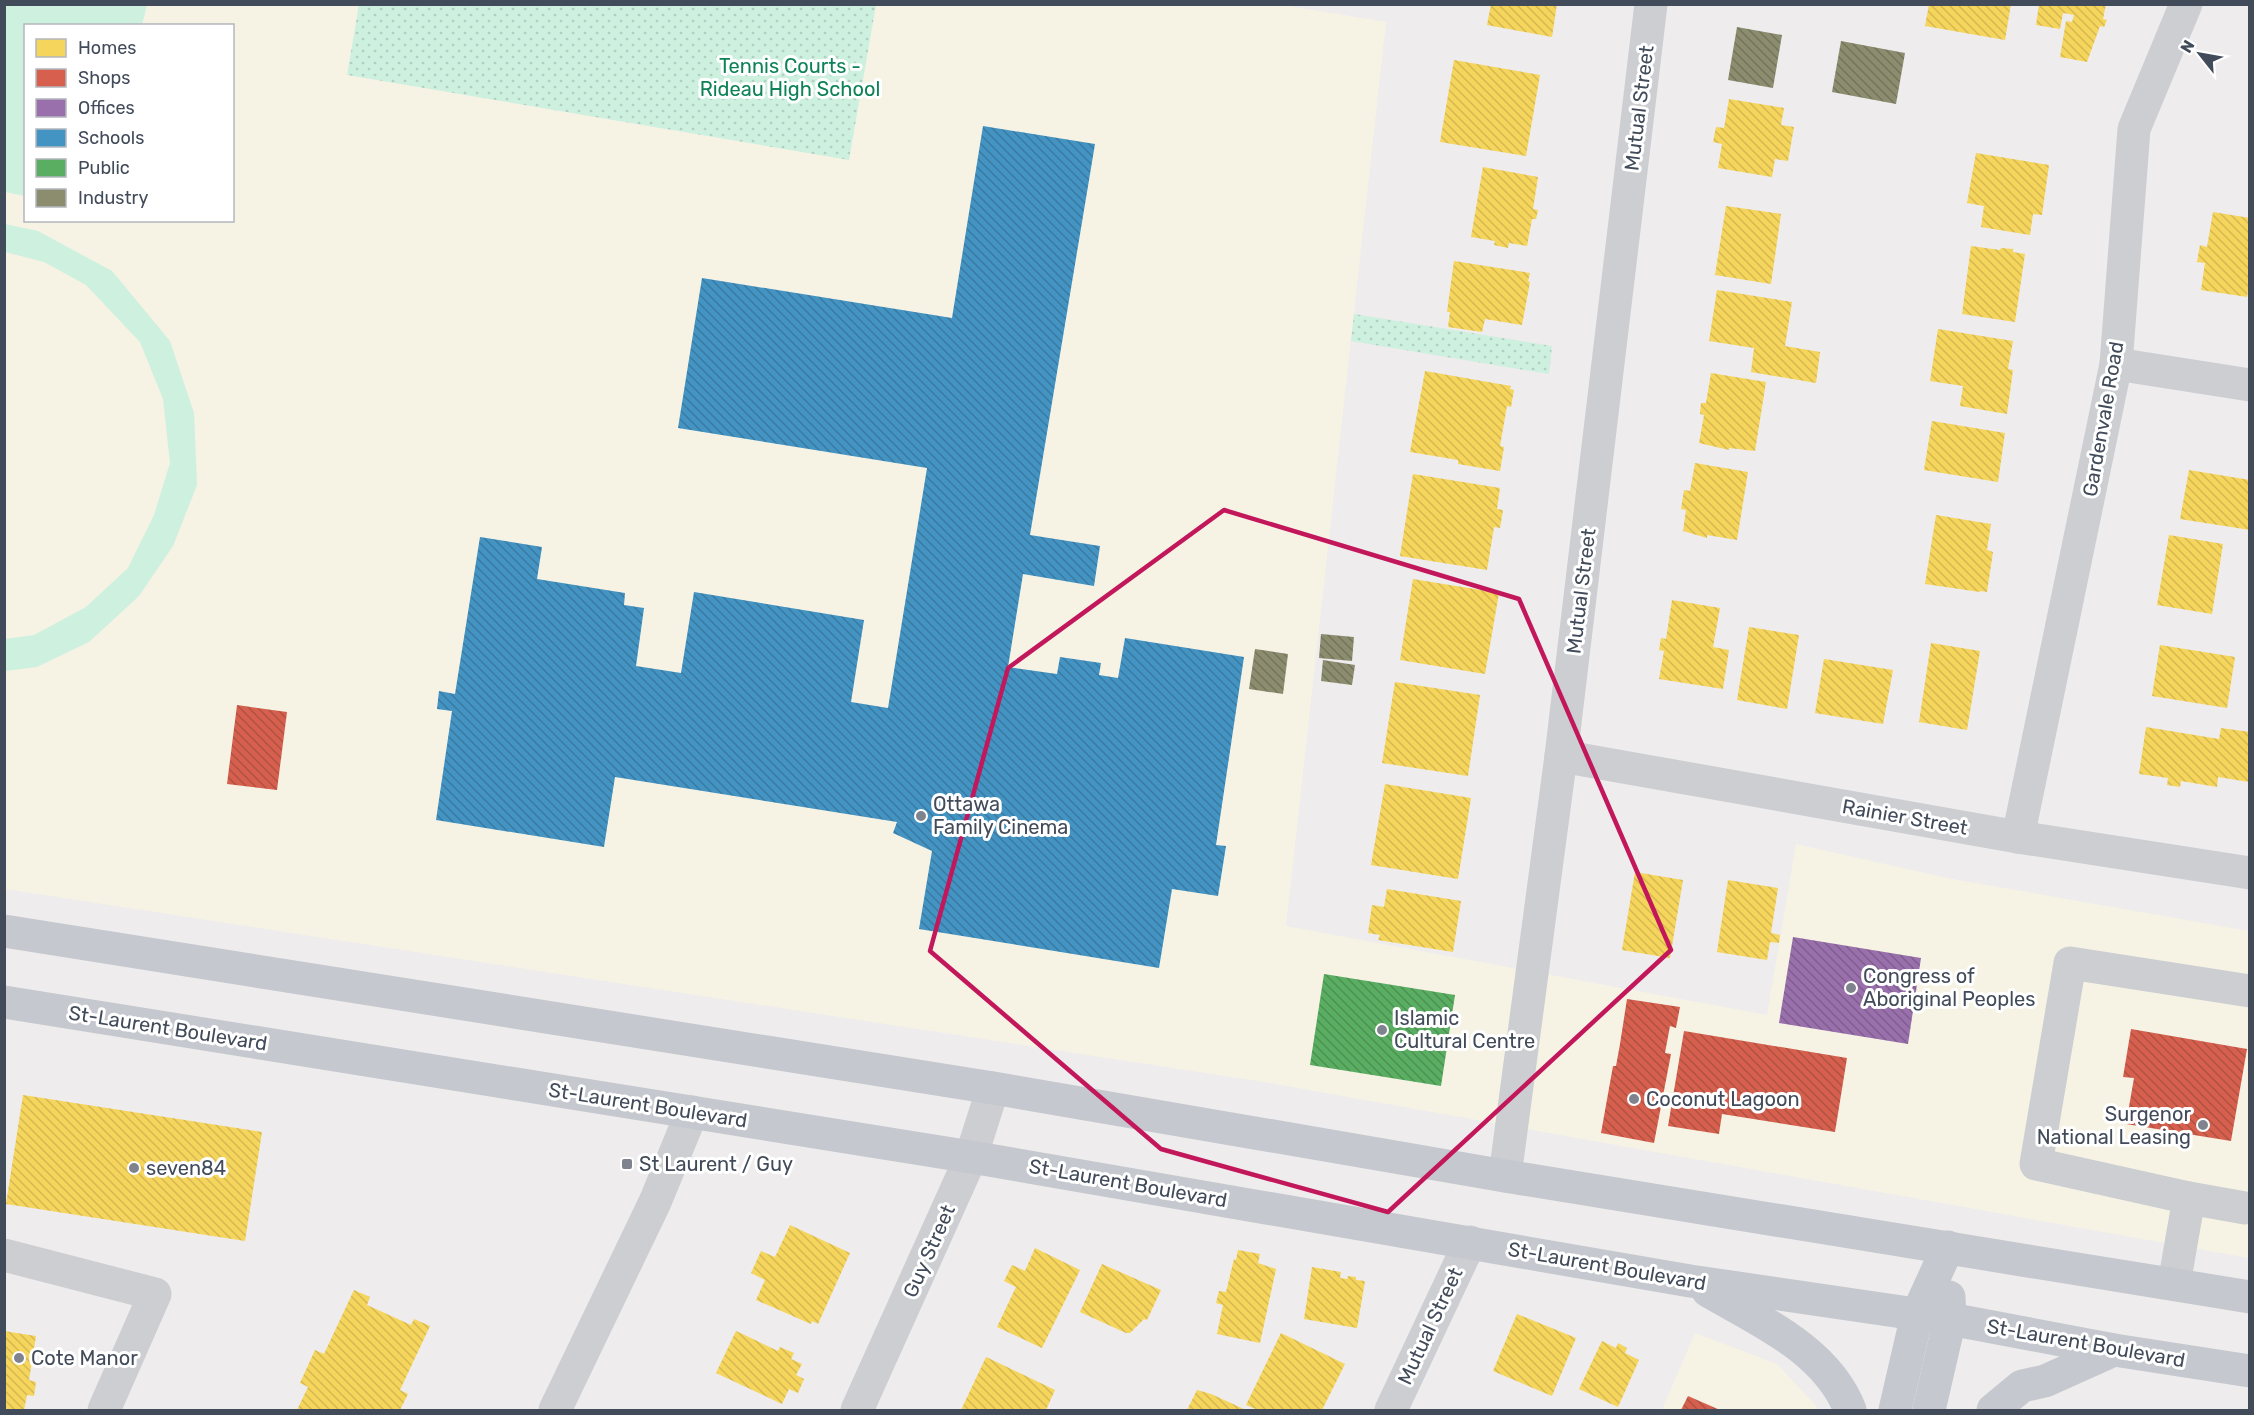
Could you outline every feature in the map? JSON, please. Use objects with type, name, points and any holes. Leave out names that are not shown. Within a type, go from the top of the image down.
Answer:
[{"type":"main road","points":[[4,931],[993,1088],[1505,1176],[2250,1297]]},
{"type":"main road","name":"St-Laurent Boulevard","points":[[4,1002],[971,1156],[1690,1281],[1950,1319],[2114,1350],[2250,1371]]},
{"type":"main road","points":[[1895,1410],[1917,1315],[1948,1247]]},
{"type":"main road","points":[[1929,1410],[1950,1319],[1948,1247]]},
{"type":"main road","points":[[1690,1281],[1772,1328],[1820,1363],[1836,1382],[1850,1410]]},
{"type":"main road","points":[[1993,1410],[2022,1386],[2045,1381],[2114,1350]]},
{"type":"street","name":"Mutual Street","points":[[1505,1176],[1561,756],[1651,4]]},
{"type":"street","name":"Gardenvale Road","points":[[2018,837],[2116,364],[2134,129],[2186,4]]},
{"type":"street","points":[[2116,364],[2250,385]]},
{"type":"street","name":"Rainier Street","points":[[1561,756],[2018,837],[2250,873]]},
{"type":"street","points":[[2245,1208],[2188,1198],[2036,1164],[2070,963],[2250,991]]},
{"type":"street","name":"Guy Street","points":[[858,1410],[971,1156],[993,1088]]},
{"type":"street","points":[[549,1407],[655,1202],[692,1112]]},
{"type":"street","points":[[2174,1284],[2188,1198]]},
{"type":"street","name":"Mutual Street","points":[[1391,1410],[1470,1242]]},
{"type":"street","points":[[4,1255],[155,1294],[104,1410]]},
{"type":"highlighted area","points":[[1224,510],[1519,599],[1671,950],[1388,1212],[1161,1149],[930,951],[1008,668]]},
{"type":"shaded area","points":[[1277,4],[1386,22],[1286,926],[1767,1015],[1796,844],[1947,878],[2249,931],[2249,1258],[1270,1083],[5,889],[4,5]]},
{"type":"shaded area","points":[[1695,1333],[1777,1364],[1818,1410],[1662,1410]]},
{"type":"green space","points":[[5,4],[147,5],[142,24],[24,24],[24,196],[5,192]]},
{"type":"green space","name":"Tennis Courts - Rideau High School","points":[[359,4],[876,5],[849,160],[347,75]]},
{"type":"green space","points":[[5,224],[38,231],[112,271],[170,341],[194,413],[197,485],[173,546],[139,596],[89,642],[37,667],[5,671],[5,639],[34,635],[86,607],[128,568],[154,515],[170,463],[163,399],[140,342],[86,285],[44,262],[5,252]]},
{"type":"green space","points":[[1354,314],[1552,346],[1549,374],[1351,341]]},
{"type":"building: Homes","points":[[1491,4],[1557,4],[1552,37],[1487,25]]},
{"type":"building: Homes","points":[[1929,4],[2011,4],[2005,40],[1925,26]]},
{"type":"building: Homes","points":[[2039,4],[2106,4],[2103,19],[2107,20],[2104,27],[2100,26],[2087,62],[2060,57],[2066,21],[2072,22],[2074,15],[2063,13],[2060,29],[2036,25]]},
{"type":"building: Homes","points":[[1454,60],[1540,75],[1526,156],[1440,142]]},
{"type":"building: Homes","points":[[1729,99],[1784,108],[1781,125],[1794,127],[1788,161],[1775,159],[1772,177],[1718,168],[1722,144],[1713,142],[1716,127],[1724,128]]},
{"type":"building: Homes","points":[[1976,153],[2049,165],[2042,215],[2033,214],[2030,235],[1981,227],[1984,206],[1967,203]]},
{"type":"building: Homes","points":[[1483,167],[1538,177],[1533,209],[1538,210],[1536,219],[1532,219],[1527,246],[1509,243],[1508,248],[1494,245],[1495,241],[1471,237]]},
{"type":"building: Homes","points":[[1726,206],[1781,214],[1771,284],[1715,275]]},
{"type":"building: Homes","points":[[2213,212],[2250,218],[2250,281],[2247,297],[2201,290],[2205,263],[2197,262],[2200,245],[2207,247]]},
{"type":"building: Homes","points":[[1971,246],[2000,250],[2001,248],[2013,249],[2013,252],[2025,254],[2015,322],[1962,314]]},
{"type":"building: Homes","points":[[1454,261],[1530,273],[1522,325],[1485,319],[1482,332],[1448,327],[1450,312],[1447,312]]},
{"type":"building: Homes","points":[[1717,290],[1792,302],[1785,346],[1820,352],[1816,383],[1751,372],[1754,348],[1709,341]]},
{"type":"building: Homes","points":[[1938,329],[2013,341],[2008,369],[2013,370],[2007,414],[1960,406],[1963,386],[1930,381]]},
{"type":"building: Homes","points":[[1425,371],[1511,386],[1510,389],[1514,390],[1511,407],[1507,406],[1500,446],[1504,447],[1500,471],[1458,464],[1458,460],[1410,452]]},
{"type":"building: Homes","points":[[1711,373],[1766,382],[1755,451],[1729,448],[1729,450],[1699,443],[1704,415],[1700,414],[1701,403],[1706,403]]},
{"type":"building: Homes","points":[[1932,421],[2005,433],[1998,482],[1924,470]]},
{"type":"building: Homes","points":[[1695,463],[1748,472],[1737,540],[1707,535],[1707,538],[1683,531],[1686,510],[1681,509],[1684,490],[1690,491]]},
{"type":"building: Homes","points":[[2189,470],[2250,480],[2250,530],[2180,519]]},
{"type":"building: Homes","points":[[1413,474],[1500,488],[1497,509],[1503,510],[1500,528],[1494,527],[1487,570],[1400,556]]},
{"type":"building: Homes","points":[[1936,515],[1991,524],[1987,550],[1993,552],[1987,592],[1925,584]]},
{"type":"building: Homes","points":[[2169,535],[2223,544],[2212,614],[2157,605]]},
{"type":"building: Homes","points":[[1413,579],[1499,593],[1485,674],[1400,660]]},
{"type":"building: Homes","points":[[1672,600],[1720,608],[1713,647],[1729,650],[1723,689],[1659,679],[1664,651],[1659,650],[1661,638],[1666,639]]},
{"type":"building: Homes","points":[[1749,627],[1799,635],[1787,709],[1737,700]]},
{"type":"building: Homes","points":[[1931,643],[1980,651],[1967,730],[1919,722]]},
{"type":"building: Homes","points":[[2160,645],[2235,657],[2227,708],[2152,696]]},
{"type":"building: Homes","points":[[1824,659],[1893,670],[1883,724],[1815,713]]},
{"type":"building: Homes","points":[[1395,682],[1480,695],[1468,776],[1382,763]]},
{"type":"building: Homes","points":[[2146,727],[2219,739],[2221,728],[2250,732],[2249,782],[2218,777],[2217,787],[2181,781],[2180,787],[2167,785],[2168,778],[2139,774]]},
{"type":"building: Homes","points":[[1385,784],[1471,798],[1458,879],[1371,865]]},
{"type":"building: Homes","points":[[1635,872],[1683,880],[1670,958],[1622,950]]},
{"type":"building: Homes","points":[[1728,880],[1778,888],[1771,933],[1780,935],[1779,943],[1770,942],[1767,960],[1717,952]]},
{"type":"building: Homes","points":[[1387,889],[1461,901],[1453,952],[1378,940],[1380,935],[1368,933],[1372,905],[1384,907]]},
{"type":"building: Homes","name":"seven84","points":[[23,1095],[262,1132],[245,1241],[6,1204]]},
{"type":"building: Homes","points":[[790,1225],[850,1253],[818,1324],[812,1321],[811,1324],[756,1300],[765,1280],[751,1273],[761,1251],[775,1257]]},
{"type":"building: Homes","points":[[1035,1248],[1080,1270],[1042,1348],[997,1327],[1016,1287],[1004,1281],[1012,1265],[1025,1271]]},
{"type":"building: Homes","points":[[1238,1250],[1260,1254],[1258,1263],[1276,1269],[1260,1343],[1217,1334],[1223,1305],[1216,1303],[1219,1291],[1226,1292]]},
{"type":"building: Homes","points":[[1102,1264],[1161,1290],[1147,1320],[1144,1319],[1130,1333],[1080,1312]]},
{"type":"building: Homes","points":[[1312,1267],[1341,1272],[1340,1278],[1347,1279],[1348,1276],[1365,1281],[1357,1328],[1304,1319]]},
{"type":"building: Homes","points":[[354,1290],[370,1297],[367,1305],[411,1325],[414,1319],[430,1326],[400,1390],[408,1394],[400,1410],[297,1410],[308,1387],[300,1383],[315,1350],[324,1354]]},
{"type":"building: Homes","points":[[1517,1314],[1576,1338],[1552,1396],[1493,1371]]},
{"type":"building: Homes","name":"Cote Manor","points":[[4,1331],[36,1336],[29,1380],[36,1382],[34,1396],[27,1395],[24,1410],[4,1410]]},
{"type":"building: Homes","points":[[736,1331],[778,1351],[780,1347],[794,1353],[791,1359],[802,1364],[796,1375],[804,1379],[798,1393],[789,1389],[782,1404],[716,1373]]},
{"type":"building: Homes","points":[[1281,1333],[1345,1364],[1322,1410],[1258,1410],[1246,1405]]},
{"type":"building: Homes","points":[[1602,1341],[1616,1348],[1618,1343],[1627,1348],[1625,1353],[1639,1360],[1618,1407],[1579,1389]]},
{"type":"building: Homes","points":[[986,1357],[1055,1390],[1046,1410],[961,1410]]},
{"type":"building: Homes","points":[[1197,1390],[1211,1394],[1246,1410],[1187,1410]]},
{"type":"building: Shops","points":[[237,705],[287,712],[277,790],[227,784]]},
{"type":"building: Shops","name":"Coconut Lagoon","points":[[1627,999],[1680,1007],[1676,1028],[1670,1026],[1665,1053],[1671,1054],[1654,1143],[1601,1133],[1613,1066],[1616,1066]]},
{"type":"building: Shops","points":[[2131,1029],[2247,1049],[2231,1141],[2126,1124],[2134,1078],[2123,1077]]},
{"type":"building: Shops","points":[[1684,1031],[1847,1058],[1835,1132],[1722,1114],[1719,1134],[1668,1126]]},
{"type":"building: Shops","points":[[1688,1396],[1720,1410],[1681,1410]]},
{"type":"building: Offices","name":"Congress of Aboriginal Peoples","points":[[1793,937],[1921,958],[1908,1044],[1779,1023]]},
{"type":"building: Schools","points":[[983,126],[1095,144],[1030,535],[1100,546],[1094,586],[1023,574],[1008,667],[1057,674],[1060,657],[1101,663],[1099,675],[1118,678],[1125,638],[1244,657],[1216,845],[1226,846],[1218,896],[1172,889],[1159,968],[919,929],[932,851],[893,833],[897,822],[615,777],[604,847],[436,820],[452,711],[437,709],[439,691],[455,694],[480,537],[542,547],[537,579],[625,593],[624,605],[644,608],[636,666],[681,673],[694,592],[864,620],[851,702],[888,708],[927,468],[678,428],[702,278],[952,318]]},
{"type":"building: Public","name":"Islamic Cultural Centre","points":[[1324,974],[1455,995],[1441,1086],[1310,1065]]},
{"type":"building: Industry","points":[[1737,27],[1782,35],[1773,88],[1728,80]]},
{"type":"building: Industry","points":[[1841,41],[1905,53],[1896,104],[1832,92]]},
{"type":"building: Industry","points":[[1321,634],[1354,637],[1352,661],[1319,658]]},
{"type":"building: Industry","points":[[1255,649],[1288,654],[1283,694],[1249,689]]},
{"type":"building: Industry","points":[[1323,660],[1355,665],[1352,685],[1321,681]]},
{"type":"place","name":"Ottawa Family Cinema","points":[[921,816]]},
{"type":"place","name":"Congress of Aboriginal Peoples","points":[[1851,988]]},
{"type":"place","name":"Islamic Cultural Centre","points":[[1382,1030]]},
{"type":"place","name":"Coconut Lagoon","points":[[1634,1099]]},
{"type":"place","name":"Surgenor National Leasing","points":[[2203,1125]]},
{"type":"place","name":"St Laurent / Guy","points":[[627,1164]]},
{"type":"place","name":"seven84","points":[[134,1168]]},
{"type":"place","name":"Cote Manor","points":[[19,1358]]}]
